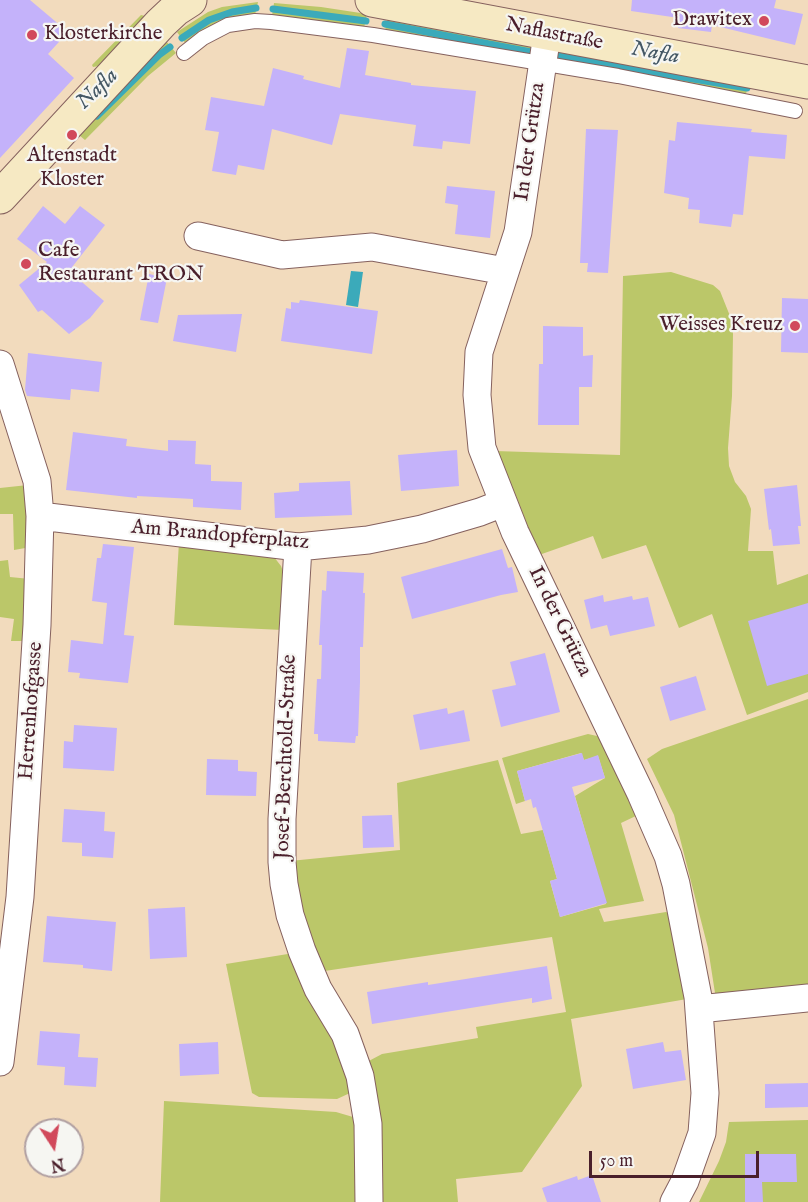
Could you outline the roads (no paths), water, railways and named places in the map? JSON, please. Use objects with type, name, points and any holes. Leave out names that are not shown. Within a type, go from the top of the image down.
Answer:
[{"type":"main road","points":[[0,197],[161,23],[190,0]]},
{"type":"main road","name":"Naflastraße","points":[[375,14],[544,49],[802,96]]},
{"type":"street","name":"In der Grütza","points":[[544,49],[518,232],[479,352],[477,395],[482,448],[503,503],[606,719],[668,856],[676,884],[699,1009],[705,1078],[702,1133],[688,1174],[674,1202]]},
{"type":"street","points":[[198,236],[282,255],[372,247],[505,271]]},
{"type":"street","name":"Herrenhofgasse","points":[[0,364],[37,481],[40,516],[37,625],[20,897],[0,1062]]},
{"type":"street","name":"Am Brandopferplatz","points":[[40,516],[298,547],[379,538],[431,526],[503,503]]},
{"type":"street","name":"Josef-Berchtold-Straße","points":[[298,547],[282,819],[284,884],[290,915],[302,951],[318,989],[345,1034],[360,1076],[368,1124],[369,1202]]},
{"type":"street","points":[[699,1009],[808,998]]},
{"type":"lane","points":[[184,52],[215,30],[228,25],[255,21],[375,14]]},
{"type":"water","points":[[351,271],[363,272],[358,307],[346,305]]},
{"type":"waterway","name":"Nafla","points":[[182,38],[209,20],[232,12],[256,8]]},
{"type":"waterway","name":"Nafla","points":[[273,9],[366,21]]},
{"type":"waterway","name":"Nafla","points":[[385,24],[531,52]]},
{"type":"waterway","name":"Nafla","points":[[97,116],[170,47]]},
{"type":"waterway","name":"Nafla","points":[[557,56],[747,88]]},
{"type":"place","name":"Drawitex","points":[[764,21]]},
{"type":"place","name":"Klosterkirche","points":[[32,35]]},
{"type":"place","name":"Altenstadt Kloster","points":[[72,135]]},
{"type":"place","name":"Cafe Restaurant TRON","points":[[26,264]]},
{"type":"place","name":"Weisses Kreuz","points":[[795,326]]}]
